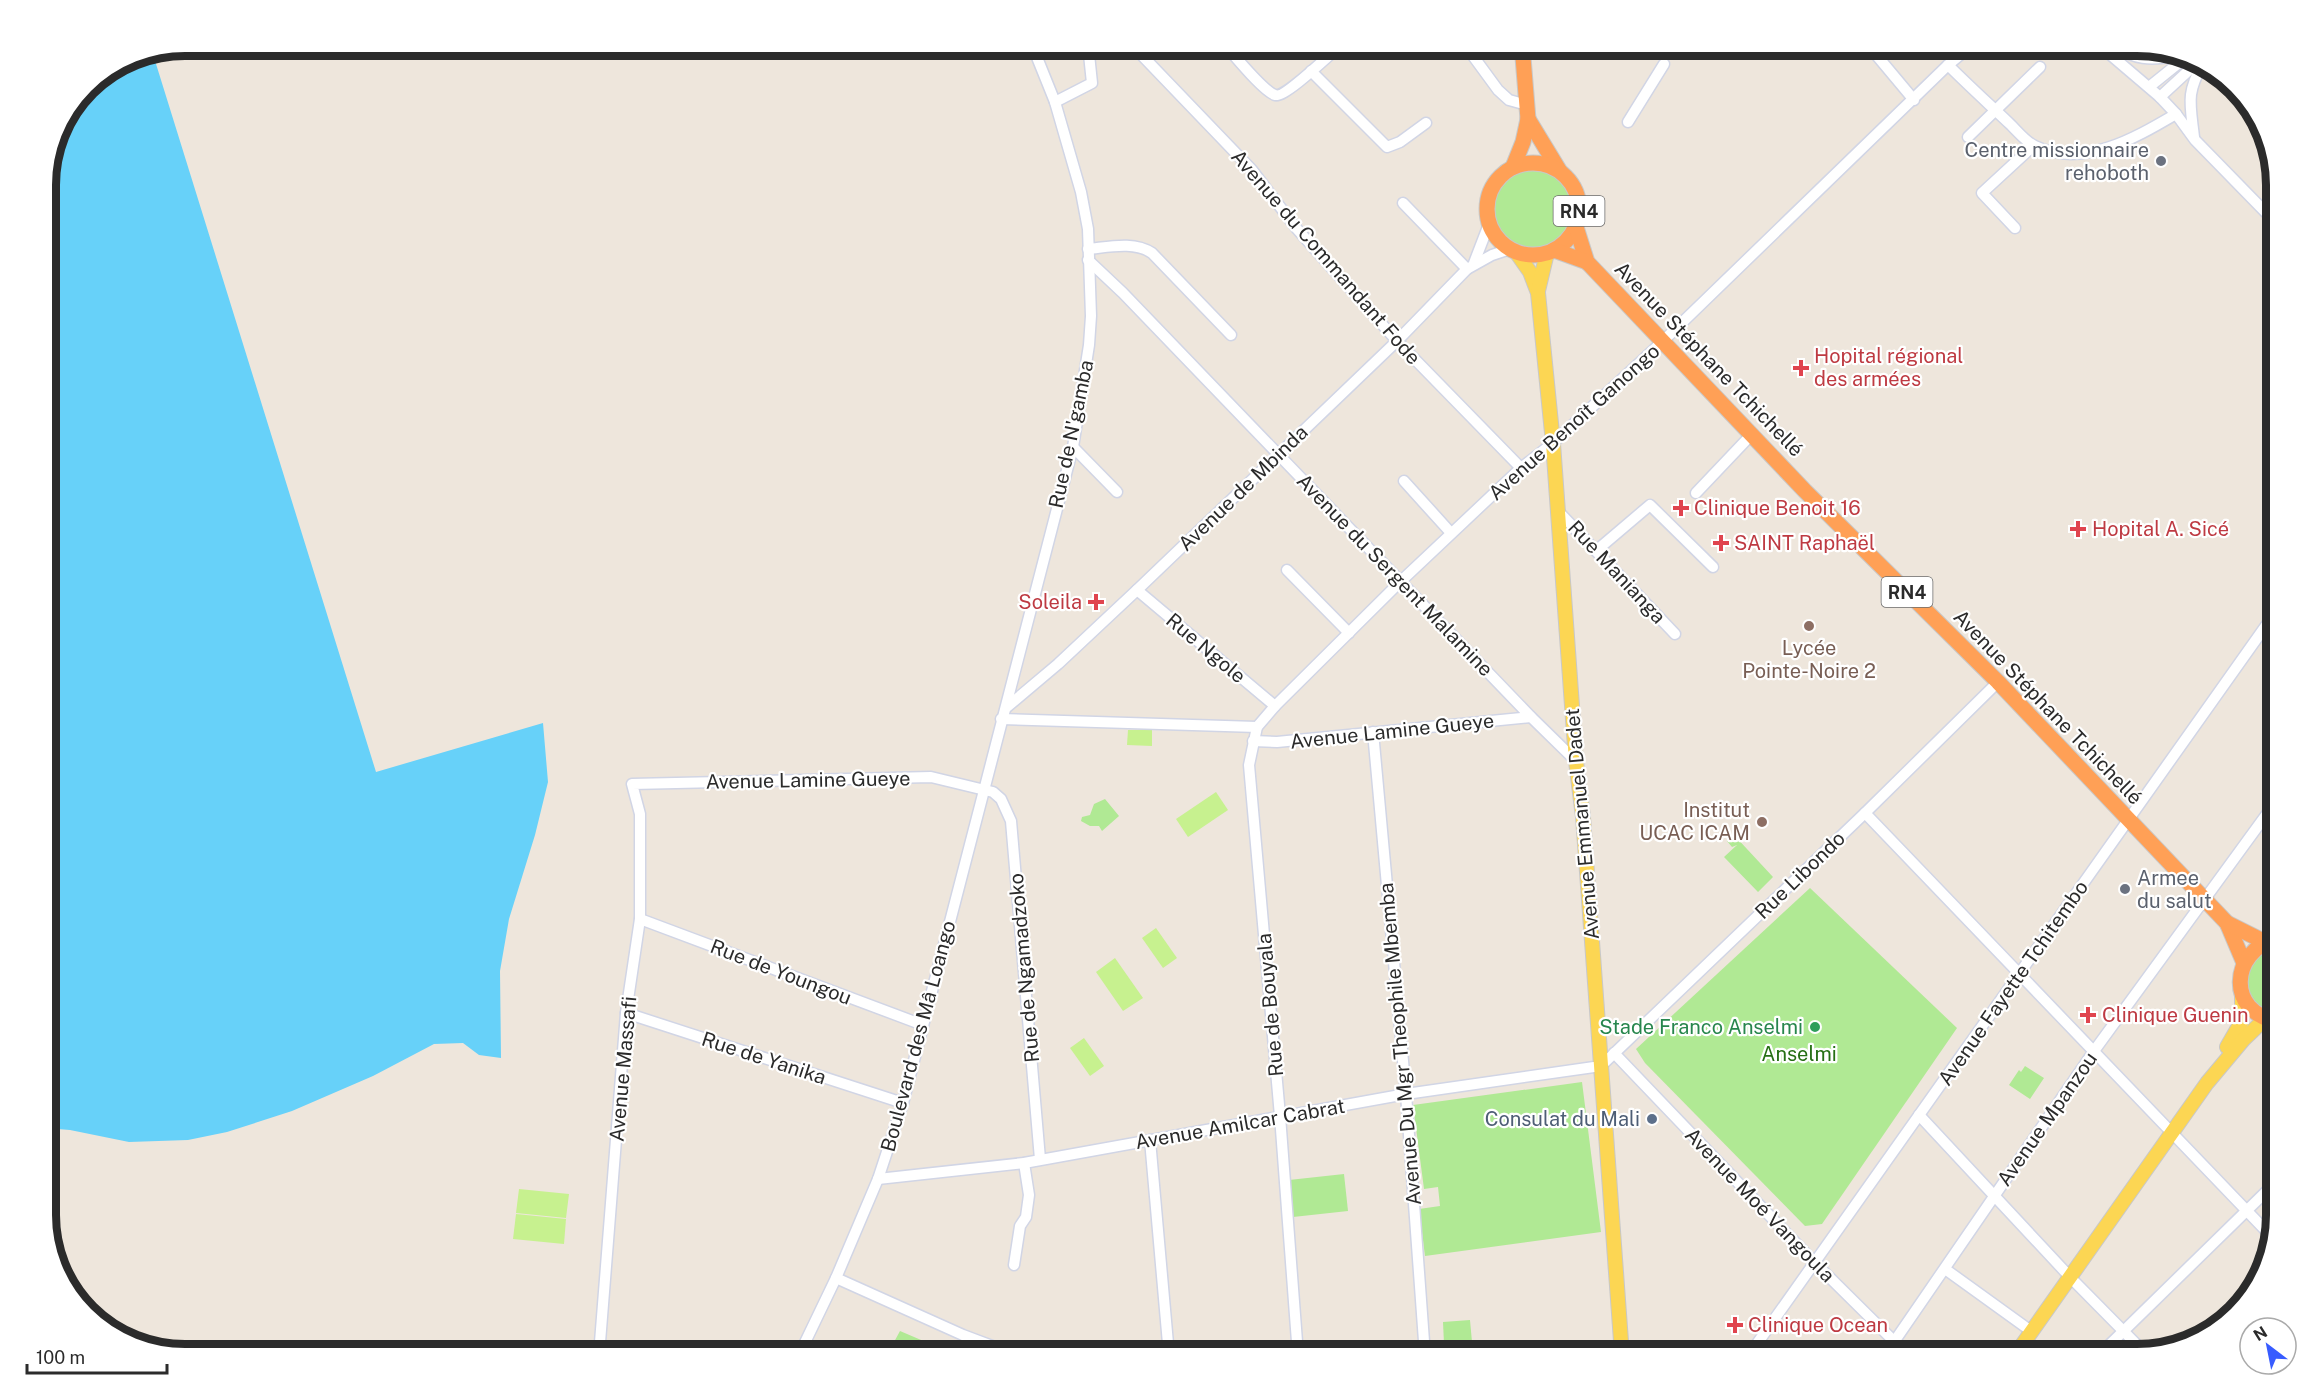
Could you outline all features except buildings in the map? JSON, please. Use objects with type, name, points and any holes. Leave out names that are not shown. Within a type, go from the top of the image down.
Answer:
[{"type":"highway","name":"RN4","points":[[1514,167],[1523,142],[1527,112],[1523,56]]},
{"type":"highway","name":"RN4","points":[[1513,251],[1526,255],[1551,252],[1567,240],[1576,227],[1580,212],[1578,196],[1571,182],[1560,171],[1527,112]]},
{"type":"highway","name":"RN4","points":[[1489,224],[1486,207],[1490,191],[1500,177],[1514,167],[1529,163],[1545,164],[1560,171]]},
{"type":"highway","points":[[1489,224],[1501,243],[1513,251]]},
{"type":"highway","name":"Avenue Stéphane Tchichellé","points":[[1576,227],[1587,262],[1805,490],[1998,682],[2227,923],[2244,963]]},
{"type":"highway","name":"Avenue Stéphane Tchichellé","points":[[1551,252],[1587,262]]},
{"type":"highway","name":"Avenue Stéphane Tchichellé","points":[[2227,923],[2266,938]]},
{"type":"highway","name":"RN4","points":[[2242,993],[2241,973],[2244,963],[2249,954],[2266,943]]},
{"type":"highway","points":[[2242,993],[2247,1004],[2266,1017]]},
{"type":"main road","name":"Avenue Emmanuel Dadet","points":[[1513,251],[1530,272],[1538,293],[1553,443],[1621,1345]]},
{"type":"main road","name":"Avenue Emmanuel Dadet","points":[[1538,293],[1551,252]]},
{"type":"main road","points":[[2022,1345],[2206,1083],[2239,1029],[2242,1021],[2242,993]]},
{"type":"main road","points":[[2206,1083],[2243,1040],[2266,1024]]},
{"type":"street","name":"Rue de N'gamba","points":[[1006,707],[1073,447],[1089,345],[1091,315],[1082,192],[1055,102],[1036,56]]},
{"type":"street","points":[[1055,102],[1092,83],[1089,56]]},
{"type":"street","name":"Avenue du Commandant Fode","points":[[1143,56],[1252,170],[1297,229],[1396,341],[1521,468]]},
{"type":"street","points":[[1236,56],[1274,95],[1283,95],[1328,56]]},
{"type":"street","points":[[1473,56],[1498,90],[1527,112]]},
{"type":"street","points":[[1877,56],[1914,100]]},
{"type":"street","name":"Avenue Benoît Ganongo","points":[[1257,727],[1275,706],[1451,533],[1662,342],[1761,244],[1959,56]]},
{"type":"street","points":[[2112,56],[2160,97],[2195,140],[2266,213]]},
{"type":"street","points":[[2135,56],[2152,60],[2161,58]]},
{"type":"street","points":[[2149,87],[2179,63]]},
{"type":"street","points":[[1629,122],[1664,64]]},
{"type":"street","points":[[1948,65],[2033,146],[2055,152],[2080,153],[2106,149],[2137,137],[2176,114]]},
{"type":"street","points":[[1968,137],[2040,67]]},
{"type":"street","points":[[2160,97],[2193,68]]},
{"type":"street","points":[[1311,71],[1387,147],[1400,142],[1426,123]]},
{"type":"street","points":[[2195,140],[2190,103],[2192,84],[2197,71]]},
{"type":"street","points":[[2015,228],[1982,193],[2033,146]]},
{"type":"street","points":[[1403,203],[1471,266]]},
{"type":"street","name":"Avenue de Mbinda","points":[[1006,707],[1058,664],[1137,590],[1471,266],[1489,224]]},
{"type":"street","points":[[1088,254],[1121,246],[1144,248],[1231,335]]},
{"type":"street","name":"Avenue de Mbinda","points":[[1471,266],[1513,251]]},
{"type":"street","name":"Avenue du Sergent Malamine","points":[[1088,254],[1400,582],[1576,761]]},
{"type":"street","points":[[1696,493],[1752,434]]},
{"type":"street","points":[[1073,447],[1117,492]]},
{"type":"street","points":[[1404,481],[1451,533]]},
{"type":"street","points":[[1597,550],[1650,505],[1713,567]]},
{"type":"street","name":"Rue Manianga","points":[[1558,511],[1675,634]]},
{"type":"street","points":[[1287,570],[1349,633]]},
{"type":"street","name":"Rue Ngole","points":[[1137,590],[1275,706]]},
{"type":"street","name":"Avenue Fayette Tchitembo","points":[[1756,1345],[2266,626]]},
{"type":"street","name":"Rue Libondo","points":[[1601,1066],[1998,682]]},
{"type":"street","name":"Boulevard des Mâ Loango","points":[[804,1345],[836,1278],[878,1179],[903,1103],[1001,719],[1006,707]]},
{"type":"street","name":"Avenue Lamine Gueye","points":[[1253,741],[1277,742],[1531,717]]},
{"type":"street","points":[[1001,719],[1257,727]]},
{"type":"street","name":"Rue de Bouyala","points":[[1257,727],[1249,765],[1297,1345]]},
{"type":"street","name":"Avenue Du Mgr Theophile Mbemba","points":[[1373,732],[1406,1094],[1424,1345]]},
{"type":"street","name":"Avenue Lamine Gueye","points":[[632,784],[931,777],[983,789]]},
{"type":"street","name":"Avenue Massafi","points":[[600,1345],[626,1013],[640,919],[640,814],[632,784]]},
{"type":"street","name":"Rue de Ngamadzoko","points":[[983,789],[1001,799],[1011,821],[1040,1159]]},
{"type":"street","points":[[1865,813],[2265,1230]]},
{"type":"street","name":"Avenue Mpanzou","points":[[1893,1345],[2094,1051],[2266,815]]},
{"type":"street","name":"Rue de Youngou","points":[[640,919],[923,1025]]},
{"type":"street","name":"Rue de Yanika","points":[[626,1013],[903,1103]]},
{"type":"street","name":"Avenue Moé Vangoula","points":[[1614,1053],[1814,1262],[1898,1345]]},
{"type":"street","name":"Avenue Amilcar Cabrat","points":[[878,1179],[1024,1163],[1406,1094],[1601,1066]]},
{"type":"street","points":[[1919,1115],[2137,1345]]},
{"type":"street","points":[[1150,1140],[1168,1345]]},
{"type":"street","points":[[1014,1265],[1018,1233],[1026,1217],[1029,1195],[1024,1163]]},
{"type":"street","points":[[2109,1345],[2266,1192]]},
{"type":"street","points":[[1945,1269],[2031,1331]]},
{"type":"street","points":[[836,1278],[990,1345]]},
{"type":"green space","points":[[1524,167],[1540,167],[1555,174],[1566,185],[1573,200],[1570,224],[1561,237],[1540,249],[1524,249],[1509,242],[1498,231],[1491,216],[1491,200],[1498,185],[1509,174]]},
{"type":"green space","points":[[1128,730],[1152,730],[1152,746],[1127,745]]},
{"type":"green space","points":[[1216,792],[1228,810],[1188,837],[1176,819]]},
{"type":"green space","points":[[1105,799],[1119,816],[1102,831],[1099,826],[1090,826],[1081,821],[1082,817],[1090,815],[1094,804]]},
{"type":"green space","points":[[1734,835],[1773,877],[1758,892],[1724,857],[1737,845],[1732,847],[1727,841]]},
{"type":"green space","name":"Anselmi","points":[[1810,888],[1957,1028],[1822,1224],[1805,1226],[1645,1063],[1636,1049]]},
{"type":"green space","points":[[1156,928],[1177,958],[1163,968],[1142,938]]},
{"type":"green space","points":[[2266,949],[2266,1013],[2262,1012],[2246,994],[2245,970],[2251,958]]},
{"type":"green space","points":[[1115,958],[1143,998],[1123,1011],[1096,972]]},
{"type":"green space","points":[[1084,1038],[1104,1066],[1090,1076],[1070,1048]]},
{"type":"green space","points":[[2025,1066],[2044,1078],[2030,1099],[2009,1085],[2019,1070],[2021,1072]]},
{"type":"green space","points":[[1582,1082],[1601,1232],[1425,1256],[1419,1209],[1440,1206],[1438,1187],[1424,1189],[1413,1105]]},
{"type":"green space","points":[[1344,1174],[1348,1211],[1293,1217],[1289,1180]]},
{"type":"green space","points":[[519,1189],[569,1194],[566,1218],[516,1213]]},
{"type":"green space","points":[[516,1214],[566,1219],[564,1244],[513,1239]]},
{"type":"green space","points":[[1470,1320],[1472,1342],[1444,1344],[1443,1322]]},
{"type":"green space","points":[[900,1331],[933,1345],[892,1345]]},
{"type":"water","points":[[155,59],[376,772],[543,723],[548,782],[535,835],[509,919],[500,971],[501,1058],[479,1055],[463,1043],[434,1044],[373,1076],[292,1111],[227,1132],[188,1140],[129,1142],[56,1129],[56,176],[65,135],[87,99],[113,77],[135,65]]},
{"type":"place","name":"Centre missionnaire rehoboth","points":[[2161,161]]},
{"type":"place","name":"Hopital régional des armées","points":[[1801,368]]},
{"type":"place","name":"Clinique Benoit 16","points":[[1681,508]]},
{"type":"place","name":"Hopital A. Sicé","points":[[2078,529]]},
{"type":"place","name":"SAINT Raphaël","points":[[1721,543]]},
{"type":"place","name":"Soleila","points":[[1096,602]]},
{"type":"place","name":"Lycée Pointe-Noire 2","points":[[1809,626]]},
{"type":"place","name":"Institut UCAC ICAM","points":[[1762,822]]},
{"type":"place","name":"Armee du salut","points":[[2125,889]]},
{"type":"place","name":"Clinique Guenin","points":[[2088,1015]]},
{"type":"place","name":"Stade Franco Anselmi","points":[[1815,1027]]},
{"type":"place","name":"Consulat du Mali","points":[[1652,1119]]},
{"type":"place","name":"Clinique Ocean","points":[[1735,1325]]}]
